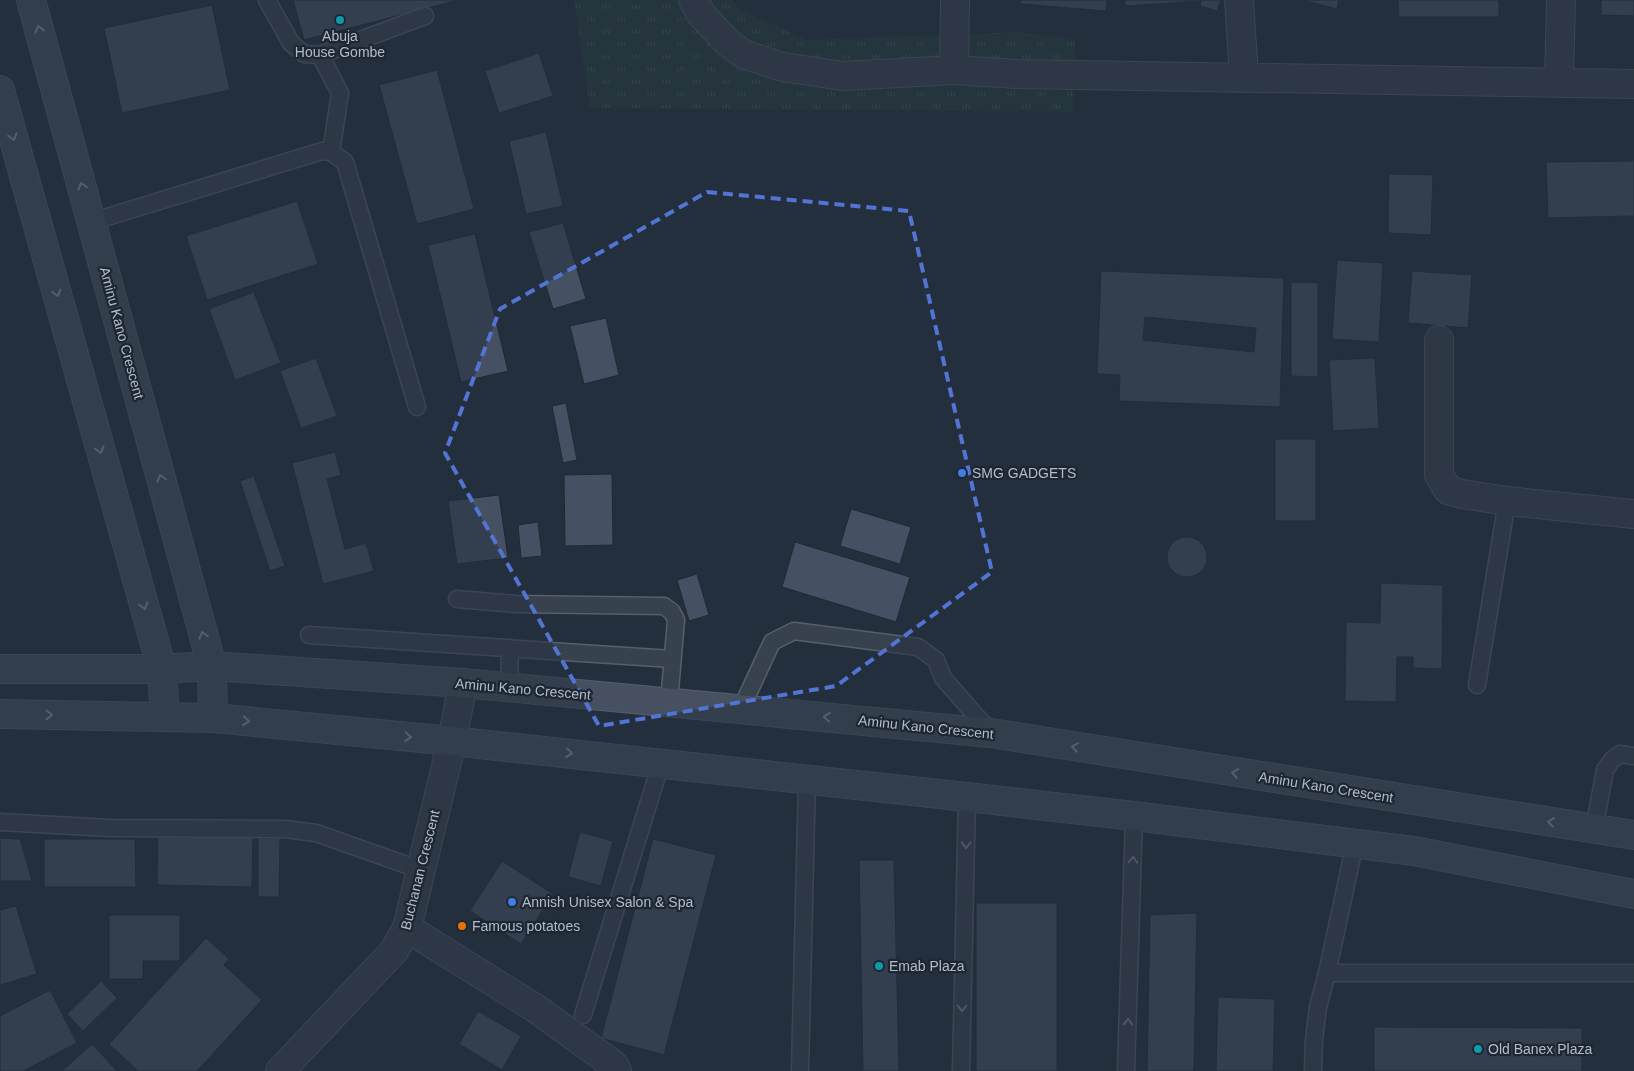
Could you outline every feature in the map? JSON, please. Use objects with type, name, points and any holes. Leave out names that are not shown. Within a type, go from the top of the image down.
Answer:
[{"type":"main road","name":"Aminu Kano Crescent","points":[[31,0],[212,666],[214,718]]},
{"type":"main road","points":[[0,90],[162,669],[164,717]]},
{"type":"main road","name":"Aminu Kano Crescent","points":[[0,669],[162,669],[212,666],[463,683],[991,733],[1634,835]]},
{"type":"main road","points":[[0,714],[214,718],[452,741],[967,796],[1414,851],[1634,894]]},
{"type":"street","points":[[693,0],[700,14],[726,42],[742,54],[783,67],[842,76],[954,70],[1017,74],[1634,84]]},
{"type":"street","points":[[954,70],[955,0]]},
{"type":"street","points":[[1239,0],[1244,77]]},
{"type":"street","points":[[1559,82],[1561,0]]},
{"type":"street","points":[[1439,340],[1440,475],[1448,490],[1507,501],[1634,514]]},
{"type":"street","name":"Buchanan Crescent","points":[[280,1071],[394,951],[407,928],[452,741],[463,683]]},
{"type":"street","points":[[407,928],[535,1008],[614,1065],[617,1071]]},
{"type":"lane","points":[[267,0],[291,43],[304,54],[320,55],[426,16]]},
{"type":"lane","points":[[320,55],[340,93],[331,152]]},
{"type":"lane","points":[[91,222],[322,151],[331,152],[345,162],[417,408]]},
{"type":"lane","points":[[1477,685],[1507,501]]},
{"type":"lane","points":[[457,598],[515,604],[664,606],[672,612],[676,620],[669,702]]},
{"type":"lane","points":[[741,709],[772,642],[794,632],[918,647],[936,660],[942,678],[991,733]]},
{"type":"lane","points":[[309,635],[672,659]]},
{"type":"lane","points":[[509,688],[510,648]]},
{"type":"lane","points":[[1594,829],[1604,770],[1620,754],[1634,756]]},
{"type":"lane","points":[[583,1015],[661,763]]},
{"type":"lane","points":[[800,1071],[807,779]]},
{"type":"lane","points":[[961,1071],[967,796]]},
{"type":"lane","points":[[1126,1071],[1134,816]]},
{"type":"lane","points":[[0,822],[110,828],[285,829],[316,833],[421,870]]},
{"type":"lane","points":[[1313,1071],[1318,1007],[1355,844]]},
{"type":"lane","points":[[1327,973],[1634,973]]},
{"type":"highlighted area","points":[[707,192],[909,211],[992,572],[836,686],[599,726],[445,453],[500,309]]},
{"type":"green space","points":[[574,0],[732,0],[739,9],[806,40],[1017,32],[1075,39],[1073,112],[590,108]]},
{"type":"building","name":"Abuja House Gombe","points":[[293,0],[459,0],[304,40]]},
{"type":"building","points":[[1020,0],[1107,0],[1106,11],[1020,4]]},
{"type":"building","points":[[1125,0],[1201,0],[1201,1],[1125,6]]},
{"type":"building","points":[[1201,0],[1221,0],[1217,11],[1200,6]]},
{"type":"building","points":[[1303,0],[1339,0],[1337,9]]},
{"type":"building","points":[[1398,0],[1499,0],[1499,17],[1399,17]]},
{"type":"building","points":[[1601,0],[1634,0],[1634,16],[1601,15]]},
{"type":"building","points":[[212,5],[230,90],[122,113],[104,28]]},
{"type":"building","points":[[539,53],[553,96],[499,113],[485,71]]},
{"type":"building","points":[[437,70],[474,209],[417,224],[379,85]]},
{"type":"building","points":[[546,132],[563,206],[526,214],[509,141]]},
{"type":"building","points":[[1634,161],[1634,216],[1548,218],[1546,162]]},
{"type":"building","points":[[1389,174],[1433,175],[1431,235],[1388,233]]},
{"type":"building","points":[[297,201],[318,264],[207,300],[186,236]]},
{"type":"building","points":[[563,223],[586,299],[553,309],[529,232]]},
{"type":"building","points":[[475,234],[508,371],[461,382],[428,245]]},
{"type":"building","points":[[1337,260],[1383,263],[1379,342],[1332,339]]},
{"type":"building","points":[[1101,271],[1284,278],[1280,407],[1119,401],[1120,375],[1097,374]],"holes":[[[1145,317],[1256,328],[1254,352],[1143,340]]]},
{"type":"building","points":[[1412,271],[1472,275],[1468,328],[1408,323]]},
{"type":"building","points":[[1291,282],[1318,283],[1318,377],[1291,376]]},
{"type":"building","points":[[254,292],[281,363],[235,380],[209,309]]},
{"type":"building","points":[[606,318],[619,375],[584,384],[570,326]]},
{"type":"building","points":[[316,358],[337,416],[301,428],[280,371]]},
{"type":"building","points":[[1375,358],[1379,428],[1333,431],[1329,360]]},
{"type":"building","points":[[566,403],[577,460],[563,463],[552,406]]},
{"type":"building","points":[[1275,439],[1316,439],[1316,521],[1275,521]]},
{"type":"building","points":[[335,452],[341,475],[327,479],[345,549],[366,543],[374,571],[323,584],[292,463]]},
{"type":"building","points":[[612,474],[613,545],[565,546],[564,475]]},
{"type":"building","points":[[254,476],[285,566],[270,571],[240,481]]},
{"type":"building","points":[[499,495],[508,558],[457,564],[448,501]]},
{"type":"building","points":[[851,509],[911,527],[900,564],[840,546]]},
{"type":"building","points":[[538,522],[542,556],[521,558],[518,525]]},
{"type":"building","points":[[1191,537],[1198,540],[1204,546],[1207,557],[1206,565],[1198,574],[1191,577],[1183,577],[1176,574],[1168,565],[1167,553],[1170,546],[1179,538]]},
{"type":"building","points":[[795,542],[910,577],[896,622],[782,587]]},
{"type":"building","points":[[697,574],[709,615],[689,621],[677,580]]},
{"type":"building","points":[[1381,583],[1443,585],[1442,669],[1413,668],[1413,657],[1397,657],[1396,702],[1345,701],[1346,622],[1380,623]]},
{"type":"building","points":[[158,831],[253,833],[252,887],[157,885]]},
{"type":"building","points":[[580,832],[613,841],[601,886],[568,877]]},
{"type":"building","points":[[0,838],[20,839],[32,881],[0,881]]},
{"type":"building","points":[[258,838],[280,838],[279,897],[258,897]]},
{"type":"building","points":[[44,839],[135,839],[136,887],[44,887]]},
{"type":"building","points":[[653,839],[716,855],[664,1055],[601,1038]]},
{"type":"building","name":"Emab Plaza","points":[[859,860],[894,860],[899,1071],[863,1071]]},
{"type":"building","name":"Annish Unisex Salon & Spa","points":[[502,861],[553,894],[521,944],[470,911]]},
{"type":"building","points":[[976,903],[1057,903],[1057,1071],[976,1071]]},
{"type":"building","points":[[16,906],[37,974],[0,985],[0,910]]},
{"type":"building","points":[[1197,913],[1194,1071],[1147,1071],[1150,915]]},
{"type":"building","points":[[109,915],[180,915],[180,961],[143,961],[143,979],[109,979]]},
{"type":"building","points":[[206,938],[229,959],[224,965],[262,1000],[197,1071],[138,1071],[109,1044]]},
{"type":"building","points":[[101,981],[117,998],[83,1031],[67,1014]]},
{"type":"building","points":[[50,990],[77,1043],[23,1071],[0,1071],[0,1016]]},
{"type":"building","points":[[1218,997],[1275,999],[1273,1071],[1216,1071]]},
{"type":"building","points":[[478,1011],[521,1036],[502,1070],[459,1044]]},
{"type":"building","name":"Old Banex Plaza","points":[[1374,1027],[1582,1028],[1582,1071],[1374,1071]]},
{"type":"building","points":[[92,1044],[117,1071],[62,1071]]},
{"type":"place","name":"Abuja House Gombe","points":[[340,20]]},
{"type":"place","name":"SMG GADGETS","points":[[962,473]]},
{"type":"place","name":"Annish Unisex Salon & Spa","points":[[512,902]]},
{"type":"place","name":"Famous potatoes","points":[[462,926]]},
{"type":"place","name":"Emab Plaza","points":[[879,966]]},
{"type":"place","name":"Old Banex Plaza","points":[[1478,1049]]}]
